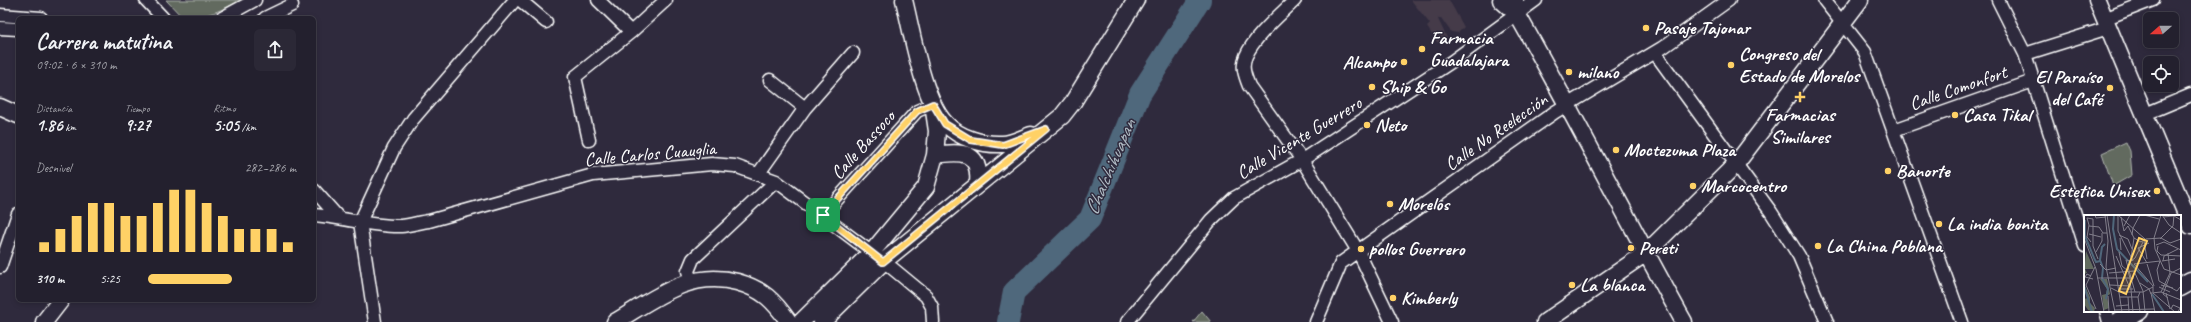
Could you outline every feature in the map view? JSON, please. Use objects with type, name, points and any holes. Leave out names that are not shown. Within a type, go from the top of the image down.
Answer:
[{"type":"main road","points":[[2181,286],[2191,281]]},
{"type":"main road","points":[[2120,322],[2137,312]]},
{"type":"street","points":[[146,0],[161,16]]},
{"type":"street","points":[[226,16],[255,0]]},
{"type":"street","points":[[375,322],[360,222],[394,148],[413,118],[515,0]]},
{"type":"street","points":[[520,0],[546,22]]},
{"type":"street","points":[[598,0],[631,32]]},
{"type":"street","points":[[589,140],[575,77],[631,32],[666,0]]},
{"type":"street","points":[[904,0],[925,84],[933,104],[945,124],[971,140],[1003,145],[1046,129]]},
{"type":"street","points":[[801,322],[877,257],[978,183],[1062,116],[1073,102],[1136,0]]},
{"type":"street","points":[[1295,0],[1253,45],[1246,56],[1244,76],[1249,86],[1302,160],[1358,251],[1392,322]]},
{"type":"street","points":[[1502,0],[1516,7],[1684,322]]},
{"type":"street","name":"Calle Vicente Guerrero","points":[[1127,322],[1211,220],[1234,198],[1302,160],[1451,62],[1516,7],[1536,0]]},
{"type":"street","name":"Calle No Reelección","points":[[1316,322],[1341,263],[1568,104],[1655,53],[1729,0]]},
{"type":"street","points":[[1824,0],[1865,52],[1962,322]]},
{"type":"street","points":[[1545,322],[1646,253],[1736,164],[1860,0]]},
{"type":"street","points":[[1998,0],[2024,54],[2084,243]]},
{"type":"street","points":[[2097,0],[2143,115],[2191,226]]},
{"type":"street","name":"Calle Comonfort","points":[[2024,54],[2106,23],[2153,0]]},
{"type":"street","points":[[269,16],[292,5]]},
{"type":"street","points":[[0,15],[16,16]]},
{"type":"street","points":[[0,28],[16,29]]},
{"type":"street","points":[[1655,53],[1736,164],[1799,256],[1827,322]]},
{"type":"street","points":[[759,173],[805,108],[852,54]]},
{"type":"street","points":[[770,80],[805,108]]},
{"type":"street","name":"Calle Comonfort","points":[[1894,130],[2033,81]]},
{"type":"street","points":[[2143,115],[2191,95]]},
{"type":"street","points":[[822,322],[877,257],[903,217],[926,187],[935,155],[937,131],[933,104]]},
{"type":"street","name":"Calle Bassoco","points":[[823,215],[917,111],[933,104]]},
{"type":"street","points":[[0,107],[16,114]]},
{"type":"street","points":[[935,155],[959,152],[969,155],[976,164],[979,174],[978,183]]},
{"type":"street","name":"Calle Carlos Cuauglia","points":[[316,216],[337,216],[360,222],[402,226],[430,221],[563,182],[615,172],[712,164],[735,166],[776,180],[892,268],[926,296],[932,308],[934,322]]},
{"type":"street","points":[[691,280],[688,271],[693,259],[776,180]]},
{"type":"street","points":[[316,192],[337,216]]},
{"type":"street","points":[[0,267],[16,220]]},
{"type":"street","points":[[616,322],[672,288],[691,280],[722,278],[764,292],[789,322]]},
{"type":"street","points":[[44,322],[59,302]]},
{"type":"street","points":[[2106,312],[2109,322]]},
{"type":"shaded area","points":[[1411,0],[1449,0],[1464,27],[1458,33],[1451,32],[1441,18],[1438,19],[1448,40],[1442,44],[1437,42],[1427,27],[1430,24]]},
{"type":"green space","points":[[166,0],[242,0],[202,16],[181,16]]},
{"type":"green space","points":[[2126,142],[2130,151],[2132,175],[2113,186],[2102,153]]},
{"type":"green space","points":[[1202,311],[1211,322],[1193,322]]},
{"type":"waterway","name":"Chalchihuapan","points":[[1008,322],[1014,292],[1090,219],[1140,94],[1200,0]]},
{"type":"place","name":"Pasaje Tajonar","points":[[1646,28]]},
{"type":"place","name":"Farmacia Guadalajara","points":[[1422,49]]},
{"type":"place","name":"Alcampo","points":[[1404,62]]},
{"type":"place","name":"Congreso del Estado de Morelos","points":[[1731,65]]},
{"type":"place","name":"milano","points":[[1569,72]]},
{"type":"place","name":"Ship & Go","points":[[1372,87]]},
{"type":"place","name":"El Paraíso del Café","points":[[2110,88]]},
{"type":"place","name":"Farmacias Similares","points":[[1800,97]]},
{"type":"place","name":"Casa Tikal","points":[[1955,115]]},
{"type":"place","name":"Neto","points":[[1367,125]]},
{"type":"place","name":"Moctezuma Plaza","points":[[1616,150]]},
{"type":"place","name":"Banorte","points":[[1888,171]]},
{"type":"place","name":"Marcocentro","points":[[1693,186]]},
{"type":"place","name":"Estetica Unisex","points":[[2157,191]]},
{"type":"place","name":"Morelos","points":[[1390,204]]},
{"type":"place","name":"La india bonita","points":[[1939,224]]},
{"type":"place","name":"La China Poblana","points":[[1818,246]]},
{"type":"place","name":"Pereti","points":[[1631,248]]},
{"type":"place","name":"pollos Guerrero","points":[[1361,249]]},
{"type":"place","name":"La blanca","points":[[1572,285]]},
{"type":"place","name":"Kimberly","points":[[1393,298]]},
{"type":"route","points":[[933,104],[945,124],[971,140],[1003,145],[1046,129],[883,262],[823,215],[883,151],[917,111],[933,104]]}]
